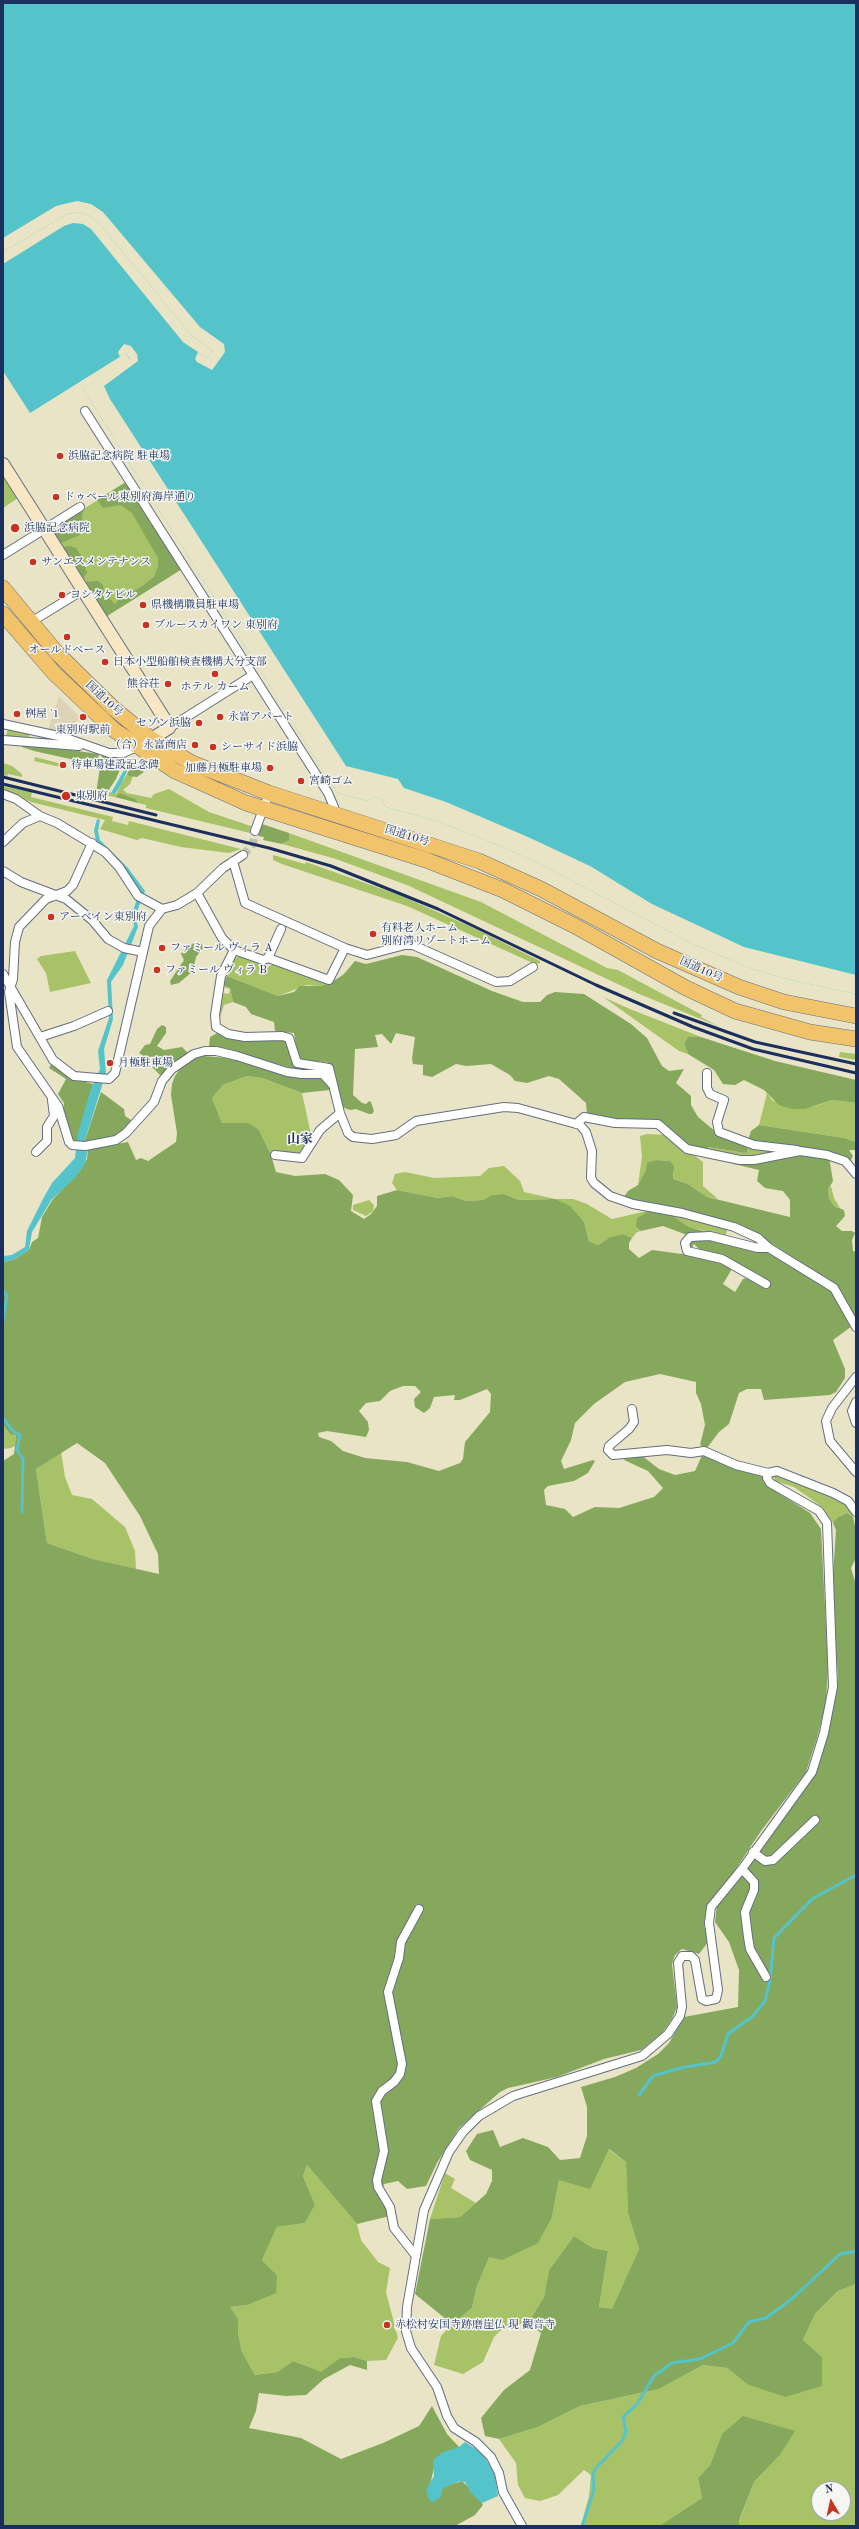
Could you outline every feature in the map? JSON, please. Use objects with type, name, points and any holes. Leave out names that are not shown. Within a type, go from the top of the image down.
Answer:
[{"type":"highway","name":"国道10号","points":[[3,588],[31,622],[98,695],[151,739],[192,762],[269,793],[480,861],[541,889],[657,950],[739,987],[784,1002],[856,1016]]},
{"type":"highway","name":"国道10号","points":[[3,614],[66,685],[114,730],[137,747],[198,783],[263,808],[426,860],[503,890],[574,926],[686,988],[735,1012],[810,1032],[856,1039]]},
{"type":"street","points":[[84,410],[332,800],[333,813]]},
{"type":"street","points":[[3,464],[169,728]]},
{"type":"street","points":[[3,555],[80,507]]},
{"type":"street","points":[[31,622],[83,590]]},
{"type":"street","points":[[3,724],[63,737],[84,746],[116,754],[137,747],[151,739],[253,675]]},
{"type":"street","points":[[3,740],[84,746]]},
{"type":"street","points":[[255,831],[269,793]]},
{"type":"street","points":[[3,794],[16,799],[40,816],[57,823],[92,844],[119,867],[140,897],[162,909]]},
{"type":"street","points":[[3,842],[23,823],[40,816]]},
{"type":"street","points":[[92,844],[73,885],[58,895],[46,899],[19,927],[14,942],[14,979],[11,984],[9,998],[17,1046],[51,1095],[61,1113],[69,1142],[81,1146],[116,1140],[125,1134],[154,1102],[162,1081],[172,1069],[194,1054],[205,1051],[216,1051],[237,1056],[287,1072],[323,1074],[332,1085]]},
{"type":"street","points":[[3,974],[11,984],[54,1060],[74,1076],[94,1080],[112,1078],[115,1073],[149,926],[162,909],[177,905],[198,893],[233,861],[243,854]]},
{"type":"street","points":[[233,861],[245,904],[345,948],[367,955],[405,945],[413,945],[496,982],[510,981],[533,967]]},
{"type":"street","points":[[3,871],[21,882],[58,895],[92,920],[108,940],[127,949],[144,952]]},
{"type":"street","points":[[198,893],[222,938],[234,950],[263,960],[268,958],[329,980],[345,948]]},
{"type":"street","points":[[268,958],[281,929]]},
{"type":"street","points":[[234,950],[221,976],[215,1015],[216,1027],[228,1034],[245,1038],[282,1036],[289,1038],[297,1063],[327,1066],[330,1070],[332,1085],[340,1113],[348,1133],[364,1138],[396,1135],[402,1129],[416,1121],[504,1107],[518,1108],[576,1124],[583,1128],[590,1144],[592,1164],[591,1178],[594,1183],[610,1196],[633,1204],[682,1213],[734,1227],[758,1238],[769,1248],[834,1288],[856,1327]]},
{"type":"street","points":[[40,1037],[74,1026],[108,1010]]},
{"type":"street","points":[[707,1073],[707,1088],[710,1094],[724,1100],[717,1122],[719,1132],[754,1144],[837,1158],[845,1161],[856,1174]]},
{"type":"street","points":[[36,1152],[47,1141],[47,1127],[54,1116],[51,1095]]},
{"type":"street","points":[[275,1155],[302,1158],[320,1130],[340,1113]]},
{"type":"street","points":[[576,1124],[584,1117],[588,1117],[615,1123],[658,1124],[687,1149],[740,1160],[754,1160],[800,1151]]},
{"type":"street","points":[[766,1284],[722,1259],[687,1251],[684,1243],[690,1236],[710,1236],[758,1248],[769,1248]]},
{"type":"street","points":[[856,1377],[832,1408],[826,1421],[830,1441],[856,1472]]},
{"type":"street","points":[[856,1402],[852,1411],[856,1424]]},
{"type":"street","points":[[632,1409],[634,1422],[629,1429],[609,1446],[608,1450],[613,1455],[667,1450],[691,1453],[704,1451],[736,1465],[768,1473],[771,1471],[783,1472],[848,1501],[856,1512]]},
{"type":"street","points":[[522,2526],[503,2492],[499,2473],[491,2457],[476,2442],[454,2428],[447,2416],[437,2387],[411,2348],[406,2332],[407,2307],[424,2210],[434,2183],[449,2152],[464,2132],[479,2116],[513,2096],[630,2061],[652,2050],[668,2034],[680,2016],[682,2007],[678,1964],[682,1956],[691,1956],[695,1960],[702,1999],[706,2001],[716,1999],[718,1990],[709,1914],[715,1900],[742,1870],[753,1852],[812,1772],[824,1733],[833,1676],[827,1523],[819,1511],[770,1482],[767,1478],[768,1473]]},
{"type":"street","points":[[753,1852],[765,1862],[773,1860],[815,1820]]},
{"type":"street","points":[[742,1870],[754,1882],[754,1890],[746,1912],[750,1949],[766,1977]]},
{"type":"street","points":[[416,2256],[394,2228],[390,2207],[378,2187],[377,2180],[384,2151],[376,2101],[382,2091],[394,2082],[400,2074],[402,2064],[388,1992],[399,1958],[401,1942],[419,1909]]},
{"type":"shaded area","points":[[59,696],[79,716],[72,737],[48,730]]},
{"type":"green space","points":[[3,475],[18,498],[3,508]]},
{"type":"green space","points":[[126,482],[182,569],[107,616],[52,529]]},
{"type":"green space","points":[[126,482],[182,569],[107,616],[86,582],[98,581],[103,585],[104,593],[115,604],[120,598],[141,587],[154,577],[158,566],[158,558],[132,513],[121,505],[103,508],[97,500]]},
{"type":"green space","points":[[83,509],[80,535],[61,543],[52,529]]},
{"type":"green space","points":[[70,546],[76,548],[82,557],[87,573],[83,578],[63,547]]},
{"type":"green space","points":[[8,728],[30,732],[29,738],[6,736]]},
{"type":"green space","points":[[22,745],[99,754],[97,765],[34,751],[22,747]]},
{"type":"green space","points":[[102,755],[123,762],[116,779],[108,791],[109,796],[96,793]]},
{"type":"green space","points":[[35,757],[66,765],[65,768],[34,761]]},
{"type":"green space","points":[[3,763],[12,766],[22,774],[22,777],[8,774],[7,776],[3,775]]},
{"type":"green space","points":[[131,765],[134,765],[144,772],[137,777],[129,776],[127,774]]},
{"type":"green space","points":[[127,774],[133,776],[130,784],[123,790],[127,793],[151,798],[154,794],[169,789],[209,812],[251,826],[250,833],[146,808],[146,805],[138,803],[136,799],[120,793],[115,797],[109,796],[108,792],[116,794]]},
{"type":"green space","points":[[3,786],[32,792],[31,797],[113,817],[112,821],[128,825],[129,821],[241,849],[229,853],[181,847],[142,838],[137,840],[100,829],[105,820],[31,802],[3,789]]},
{"type":"green space","points":[[120,793],[136,799],[138,803],[115,797]]},
{"type":"green space","points":[[262,824],[289,833],[289,840],[282,844],[263,840],[264,837],[258,836]]},
{"type":"green space","points":[[289,833],[481,902],[607,968],[618,970],[702,1015],[701,1017],[718,1026],[639,994],[407,885],[336,859],[282,844],[286,842]]},
{"type":"green space","points":[[273,855],[305,864],[306,862],[399,895],[476,929],[540,961],[540,963],[535,964],[407,906],[282,864],[273,860]]},
{"type":"green space","points":[[194,943],[202,944],[203,948],[196,957],[193,971],[179,983],[171,985],[170,981],[184,960],[181,954],[183,950]]},
{"type":"green space","points":[[75,951],[91,983],[50,992],[46,973],[37,959],[41,956]]},
{"type":"green space","points":[[402,955],[417,957],[492,991],[523,1002],[540,1002],[547,995],[555,992],[584,994],[631,1024],[647,1038],[662,1066],[669,1071],[684,1069],[676,1083],[691,1096],[691,1105],[698,1117],[716,1132],[747,1145],[747,1152],[744,1153],[708,1147],[704,1151],[687,1146],[669,1128],[587,1114],[586,1103],[559,1079],[549,1076],[527,1083],[515,1081],[510,1075],[491,1064],[466,1066],[456,1064],[432,1077],[423,1075],[423,1065],[413,1064],[412,1059],[415,1037],[396,1033],[391,1044],[382,1034],[375,1035],[378,1047],[355,1049],[353,1095],[362,1103],[366,1104],[369,1101],[371,1102],[374,1111],[372,1114],[369,1114],[356,1109],[350,1110],[342,1107],[330,1065],[327,1062],[300,1060],[297,1055],[294,1033],[275,1031],[274,1022],[251,1014],[246,1007],[233,1002],[230,988],[223,985],[227,976],[278,996],[294,992],[300,986],[321,986],[330,983],[343,975],[355,961],[366,964]]},
{"type":"green space","points":[[240,956],[268,967],[275,963],[330,983],[321,986],[307,985],[278,996],[227,976],[235,958]]},
{"type":"green space","points":[[223,985],[230,988],[233,1002],[224,1005],[218,1023],[222,993],[229,994],[230,989],[223,987]]},
{"type":"green space","points":[[603,997],[701,1037],[688,1037],[684,1043],[688,1054],[679,1051]]},
{"type":"green space","points":[[162,1025],[166,1027],[166,1033],[157,1046],[164,1050],[182,1047],[189,1054],[160,1075],[152,1067],[149,1059],[139,1053],[145,1045],[150,1044],[157,1029]]},
{"type":"green space","points":[[217,1033],[235,1039],[284,1040],[288,1042],[292,1060],[328,1071],[299,1070],[223,1049],[209,1047],[210,1037]]},
{"type":"green space","points":[[688,1037],[701,1037],[775,1061],[856,1080],[856,1103],[832,1100],[805,1109],[792,1109],[779,1105],[764,1090],[744,1080],[735,1085],[723,1084],[714,1070],[688,1054],[684,1043]]},
{"type":"green space","points":[[840,1052],[856,1054],[856,1060],[839,1057]]},
{"type":"green space","points":[[203,1056],[229,1058],[287,1075],[323,1078],[330,1090],[302,1093],[262,1078],[247,1076],[223,1085],[212,1098],[222,1123],[248,1123],[259,1130],[271,1155],[276,1172],[295,1176],[325,1174],[339,1180],[353,1195],[351,1211],[364,1219],[371,1214],[377,1206],[377,1196],[397,1190],[438,1198],[452,1196],[466,1201],[483,1200],[492,1195],[504,1194],[519,1200],[555,1199],[570,1206],[584,1222],[589,1241],[598,1245],[610,1237],[623,1234],[632,1238],[629,1243],[629,1249],[639,1258],[652,1250],[712,1258],[733,1267],[723,1284],[735,1292],[743,1279],[750,1277],[766,1286],[769,1283],[723,1257],[703,1253],[694,1244],[691,1249],[688,1249],[688,1241],[695,1237],[716,1238],[774,1254],[829,1287],[852,1326],[833,1340],[845,1369],[845,1378],[836,1392],[830,1395],[764,1400],[761,1389],[747,1389],[739,1393],[729,1424],[719,1432],[707,1448],[700,1445],[705,1425],[701,1404],[696,1393],[696,1382],[660,1374],[625,1382],[594,1404],[575,1423],[571,1440],[561,1461],[564,1469],[593,1460],[595,1461],[588,1473],[574,1481],[548,1486],[544,1490],[546,1505],[565,1509],[573,1517],[595,1507],[619,1508],[654,1497],[663,1488],[648,1471],[624,1460],[627,1457],[641,1455],[659,1469],[675,1475],[695,1471],[703,1453],[730,1466],[759,1473],[769,1487],[810,1513],[821,1529],[828,1667],[826,1703],[817,1738],[806,1772],[761,1831],[733,1873],[707,1905],[704,1924],[708,1942],[699,1954],[682,1949],[675,1955],[672,1964],[677,2007],[672,2019],[662,2033],[641,2050],[604,2059],[557,2077],[508,2088],[500,2092],[459,2128],[437,2163],[426,2186],[407,2189],[398,2181],[384,2184],[382,2191],[391,2202],[390,2216],[357,2224],[307,2165],[303,2176],[315,2205],[305,2223],[277,2227],[262,2260],[277,2275],[276,2293],[247,2305],[230,2307],[238,2319],[238,2333],[242,2352],[255,2375],[277,2372],[293,2361],[321,2372],[340,2358],[354,2357],[367,2361],[367,2370],[350,2365],[324,2379],[306,2395],[286,2396],[259,2393],[256,2411],[249,2428],[301,2438],[341,2459],[383,2443],[419,2426],[432,2406],[447,2434],[460,2448],[435,2463],[428,2494],[436,2499],[443,2487],[462,2481],[478,2496],[483,2505],[475,2515],[455,2526],[3,2526],[3,1461],[14,1454],[16,1435],[10,1434],[3,1425],[3,1262],[13,1260],[29,1250],[32,1242],[38,1238],[42,1217],[53,1199],[80,1171],[87,1159],[88,1149],[128,1142],[136,1160],[141,1158],[148,1161],[176,1142],[177,1133],[171,1095],[172,1084],[175,1076],[183,1065],[191,1059]],"holes":[[[403,1386],[415,1386],[421,1392],[414,1399],[415,1407],[424,1413],[430,1408],[434,1397],[455,1395],[454,1400],[460,1400],[487,1389],[491,1394],[490,1412],[465,1442],[463,1459],[460,1463],[439,1471],[407,1462],[365,1458],[343,1451],[331,1441],[319,1437],[318,1433],[327,1431],[366,1437],[369,1430],[368,1422],[359,1411],[366,1403],[380,1401],[390,1391]],[[77,1443],[105,1463],[140,1516],[158,1554],[159,1574],[93,1559],[47,1543],[36,1469]]]},
{"type":"green space","points":[[52,1063],[77,1080],[93,1084],[77,1143],[72,1141],[63,1111],[64,1103],[58,1094],[66,1079],[49,1068]]},
{"type":"green space","points":[[247,1076],[262,1078],[302,1093],[312,1139],[303,1154],[271,1155],[259,1130],[222,1123],[212,1098],[223,1085]]},
{"type":"green space","points":[[101,1092],[124,1109],[125,1116],[134,1122],[125,1131],[111,1139],[84,1143]]},
{"type":"green space","points":[[767,1093],[773,1101],[812,1107],[832,1100],[856,1103],[856,1142],[844,1138],[759,1125]]},
{"type":"green space","points":[[759,1125],[844,1138],[856,1142],[856,1150],[849,1150],[853,1156],[851,1160],[848,1160],[750,1141],[749,1137],[751,1131]]},
{"type":"green space","points":[[647,1134],[668,1135],[703,1162],[703,1186],[718,1199],[707,1197],[688,1184],[673,1179],[674,1173],[670,1161],[656,1160],[646,1170],[638,1185],[642,1157],[640,1136]]},
{"type":"green space","points":[[747,1145],[791,1150],[762,1157],[738,1157],[704,1151],[708,1147],[744,1153]]},
{"type":"green space","points":[[800,1154],[829,1157],[833,1181],[828,1190],[829,1198],[834,1206],[844,1210],[845,1216],[836,1226],[842,1231],[852,1231],[855,1233],[852,1240],[853,1251],[856,1252],[856,1321],[832,1283],[757,1234],[623,1198],[628,1191],[638,1185],[646,1170],[647,1163],[656,1160],[670,1161],[674,1166],[673,1179],[688,1184],[707,1197],[790,1217],[790,1200],[783,1191],[765,1188],[757,1181],[759,1170],[734,1164],[735,1162]]},
{"type":"green space","points":[[504,1166],[520,1181],[524,1192],[555,1199],[519,1200],[504,1194],[492,1195],[483,1200],[466,1201],[452,1196],[438,1198],[397,1190],[392,1183],[395,1174],[405,1172],[434,1178],[480,1176],[489,1168]]},
{"type":"green space","points":[[831,1186],[834,1198],[840,1208],[834,1206],[829,1198],[828,1190]]},
{"type":"green space","points":[[555,1199],[573,1199],[587,1204],[612,1219],[651,1210],[637,1224],[636,1227],[641,1231],[637,1232],[632,1238],[623,1234],[610,1237],[598,1245],[589,1241],[584,1222]]},
{"type":"green space","points":[[369,1200],[374,1205],[373,1211],[366,1216],[353,1210],[353,1205]]},
{"type":"green space","points":[[651,1210],[670,1214],[689,1227],[714,1234],[687,1235],[663,1226],[641,1231],[636,1227],[637,1218]]},
{"type":"green space","points":[[670,1214],[727,1229],[726,1236],[689,1227]]},
{"type":"green space","points":[[3,1425],[10,1434],[16,1434],[15,1446],[11,1448],[3,1449]]},
{"type":"green space","points":[[61,1451],[65,1477],[72,1495],[92,1499],[125,1527],[135,1551],[136,1569],[93,1559],[47,1543],[36,1469]]},
{"type":"green space","points":[[776,1474],[822,1491],[842,1502],[850,1507],[853,1517],[847,1513],[838,1517],[833,1523],[823,1508],[811,1499],[794,1487],[775,1481],[773,1476]]},
{"type":"green space","points":[[847,1513],[853,1517],[856,1531],[856,1558],[851,1568],[856,1585],[856,2284],[838,2291],[815,2314],[803,2340],[822,2357],[822,2386],[785,2397],[747,2384],[727,2368],[703,2365],[659,2389],[580,2406],[538,2427],[499,2439],[485,2436],[481,2418],[504,2390],[530,2370],[541,2333],[528,2323],[544,2297],[549,2270],[574,2236],[593,2248],[608,2251],[599,2307],[612,2309],[639,2249],[628,2213],[626,2162],[609,2149],[590,2189],[559,2180],[552,2217],[538,2243],[502,2260],[489,2257],[477,2286],[472,2308],[452,2324],[415,2294],[430,2219],[460,2217],[486,2194],[492,2181],[492,2170],[470,2160],[466,2151],[477,2134],[493,2130],[500,2147],[523,2138],[548,2147],[560,2160],[580,2158],[587,2136],[587,2107],[581,2087],[615,2077],[636,2068],[658,2054],[669,2043],[684,2017],[738,2007],[739,1970],[729,1942],[715,1922],[717,1905],[752,1863],[815,1775],[836,1696],[838,1677],[832,1591],[836,1530],[833,1523],[838,1517]]},
{"type":"green space","points":[[608,2149],[626,2162],[628,2213],[639,2249],[612,2310],[599,2307],[608,2251],[593,2248],[574,2236],[549,2270],[544,2297],[528,2323],[505,2326],[494,2337],[483,2362],[463,2374],[434,2365],[441,2336],[452,2324],[472,2308],[477,2286],[489,2256],[552,2217],[559,2180]]},
{"type":"green space","points":[[307,2165],[357,2224],[361,2240],[378,2262],[390,2268],[386,2292],[398,2338],[386,2360],[367,2361],[354,2357],[340,2358],[321,2373],[293,2361],[277,2372],[255,2375],[242,2352],[238,2333],[238,2319],[229,2307],[247,2305],[277,2275],[262,2260],[277,2227],[305,2223],[315,2205],[303,2176]]},
{"type":"green space","points":[[445,2173],[455,2179],[451,2188],[476,2203],[460,2217],[430,2219]]},
{"type":"green space","points":[[856,2284],[856,2526],[740,2526],[739,2522],[754,2482],[779,2456],[722,2434],[710,2465],[698,2478],[702,2498],[659,2526],[581,2526],[589,2496],[591,2475],[584,2470],[558,2495],[540,2501],[525,2498],[518,2485],[516,2463],[499,2439],[538,2427],[580,2406],[659,2389],[703,2365],[727,2368],[747,2384],[822,2357],[803,2340],[815,2314],[838,2291]]},
{"type":"green space","points":[[743,2416],[795,2431],[779,2456],[754,2482],[739,2521],[740,2526],[659,2526],[702,2498],[698,2478],[710,2465],[722,2434]]},
{"type":"water","points":[[3,3],[856,3],[856,994],[783,978],[752,969],[693,944],[536,862],[503,847],[437,821],[386,807],[381,799],[375,797],[367,801],[337,793],[83,389],[130,360],[126,353],[30,413],[3,371],[3,264],[64,226],[73,223],[83,224],[91,229],[183,342],[207,358],[213,351],[191,335],[98,222],[90,216],[80,212],[67,214],[3,252]]},
{"type":"water","points":[[127,765],[129,766],[122,783],[115,794],[111,793]]},
{"type":"water","points":[[97,819],[100,820],[98,831],[100,840],[128,868],[145,891],[136,914],[138,927],[123,965],[111,982],[113,1019],[104,1049],[106,1073],[84,1143],[88,1149],[85,1164],[75,1178],[52,1199],[32,1232],[29,1250],[13,1260],[3,1262],[3,1256],[12,1255],[25,1247],[27,1231],[44,1197],[52,1183],[75,1158],[78,1133],[91,1089],[100,1069],[98,1051],[109,1018],[107,980],[134,926],[132,914],[139,893],[96,842],[94,830]]},
{"type":"water","points":[[465,2442],[481,2452],[489,2464],[495,2475],[498,2496],[482,2503],[471,2493],[465,2482],[460,2481],[443,2488],[440,2498],[433,2502],[429,2500],[426,2490],[434,2476],[433,2460],[443,2452],[459,2447]]},
{"type":"pier","points":[[77,201],[91,204],[103,212],[200,327],[224,344],[225,352],[212,370],[197,362],[195,359],[198,352],[207,358],[213,351],[191,335],[98,222],[90,216],[80,212],[67,214],[3,252],[3,238],[56,206]]},
{"type":"pier","points":[[124,344],[131,346],[137,354],[138,361],[104,386],[110,399],[346,766],[398,779],[404,788],[446,802],[528,837],[590,866],[652,904],[744,947],[856,975],[856,994],[783,978],[752,969],[693,944],[536,862],[503,847],[437,821],[386,807],[381,799],[375,797],[367,801],[337,793],[83,389],[130,359],[126,353],[120,357],[118,352]]},
{"type":"waterway","points":[[3,1290],[7,1296],[3,1321]]},
{"type":"waterway","points":[[3,1418],[13,1431],[20,1435],[17,1450],[23,1459],[22,1512]]},
{"type":"waterway","points":[[639,2095],[653,2076],[680,2068],[716,2062],[721,2056],[728,2034],[753,2016],[765,2001],[770,1981],[774,1938],[812,1899],[856,1875]]},
{"type":"waterway","points":[[582,2526],[594,2490],[593,2476],[595,2469],[622,2441],[626,2432],[623,2417],[637,2404],[654,2376],[672,2363],[700,2359],[733,2343],[749,2322],[766,2318],[793,2298],[840,2254],[856,2251]]},
{"type":"tunnel","points":[[243,855],[253,844],[255,831]]},
{"type":"railway","points":[[3,777],[156,815]]},
{"type":"railway","points":[[3,784],[269,848],[331,866],[438,909],[596,985],[693,1027],[753,1049],[856,1073]]},
{"type":"railway","points":[[674,1013],[755,1042],[856,1064]]},
{"type":"place","name":"浜脇記念病院 駐車場","points":[[60,456]]},
{"type":"place","name":"ドゥペール東別府海岸通り","points":[[56,497]]},
{"type":"place","name":"浜脇記念病院","points":[[15,528]]},
{"type":"place","name":"サンエスメンテナンス","points":[[33,562]]},
{"type":"place","name":"ヨシタケビル","points":[[62,595]]},
{"type":"place","name":"県機構職員駐車場","points":[[143,605]]},
{"type":"place","name":"ブルースカイワン 東別府","points":[[146,625]]},
{"type":"place","name":"オールドベース","points":[[67,637]]},
{"type":"place","name":"日本小型船舶検査機構大分支部","points":[[105,662]]},
{"type":"place","name":"ホテル カーム","points":[[215,674]]},
{"type":"place","name":"熊谷荘","points":[[168,684]]},
{"type":"place","name":"桝屋 '1","points":[[17,714]]},
{"type":"place","name":"東別府駅前","points":[[83,717]]},
{"type":"place","name":"永富アパート","points":[[220,717]]},
{"type":"place","name":"セゾン浜脇","points":[[199,723]]},
{"type":"place","name":"（合）永富商店","points":[[195,745]]},
{"type":"place","name":"シーサイド浜脇","points":[[213,747]]},
{"type":"place","name":"待車場建設記念碑","points":[[63,765]]},
{"type":"place","name":"加藤月極駐車場","points":[[270,768]]},
{"type":"place","name":"宮崎ゴム","points":[[301,781]]},
{"type":"place","name":"東別府","points":[[66,796]]},
{"type":"place","name":"アーベイン東別府","points":[[51,917]]},
{"type":"place","name":"有料老人ホーム 別府湾リゾートホーム","points":[[373,934]]},
{"type":"place","name":"ファミール ヴィラ A","points":[[162,948]]},
{"type":"place","name":"ファミール ヴィラ B","points":[[157,970]]},
{"type":"place","name":"月極駐車場","points":[[110,1063]]},
{"type":"place","name":"赤松村安国寺跡磨崖仏 現 觀音寺","points":[[387,2325]]},
{"type":"district","name":"山家","points":[[300,1140]]}]
